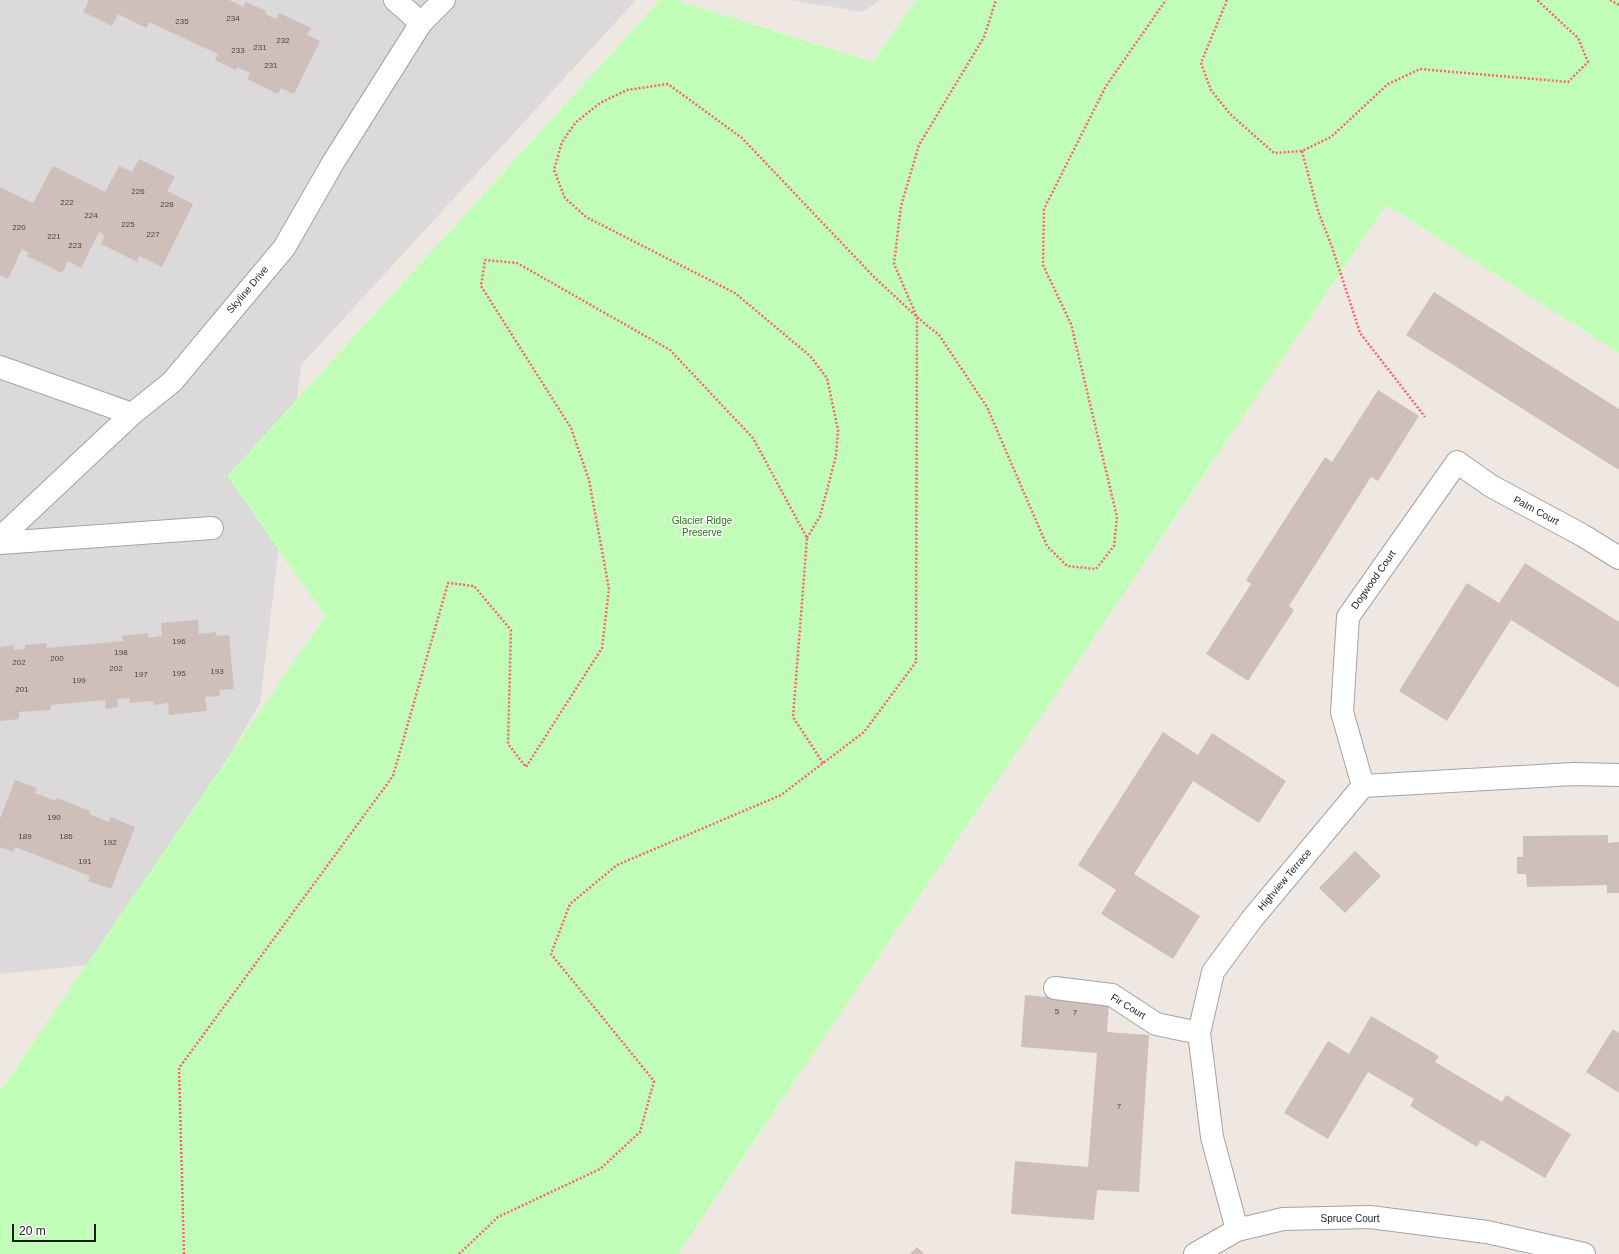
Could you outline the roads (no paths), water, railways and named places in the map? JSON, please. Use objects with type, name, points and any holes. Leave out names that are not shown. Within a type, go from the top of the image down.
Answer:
[{"type":"street","points":[[395,0],[421,23]]},
{"type":"street","name":"Skyline Drive","points":[[0,538],[132,414],[172,382],[284,248],[334,160],[421,23],[444,0]]},
{"type":"street","points":[[0,367],[132,414]]},
{"type":"street","name":"Palm Court","points":[[1457,462],[1491,486],[1582,535],[1619,558]]},
{"type":"street","name":"Dogwood Court","points":[[1363,786],[1342,712],[1348,617],[1457,462]]},
{"type":"street","points":[[0,542],[212,528]]},
{"type":"street","points":[[1363,786],[1574,774],[1619,775]]},
{"type":"street","name":"Highview Terrace","points":[[1237,1230],[1212,1136],[1199,1033],[1213,972],[1252,919],[1363,786]]},
{"type":"street","name":"Fir Court","points":[[1056,988],[1112,995],[1156,1024],[1199,1033]]},
{"type":"street","name":"Spruce Court","points":[[1195,1254],[1237,1230],[1283,1219],[1370,1217],[1487,1232],[1584,1254]]},
{"type":"street","points":[[1220,1254],[1237,1230]]},
{"type":"park label","name":"Glacier Ridge Preserve","points":[[702,526]]}]
